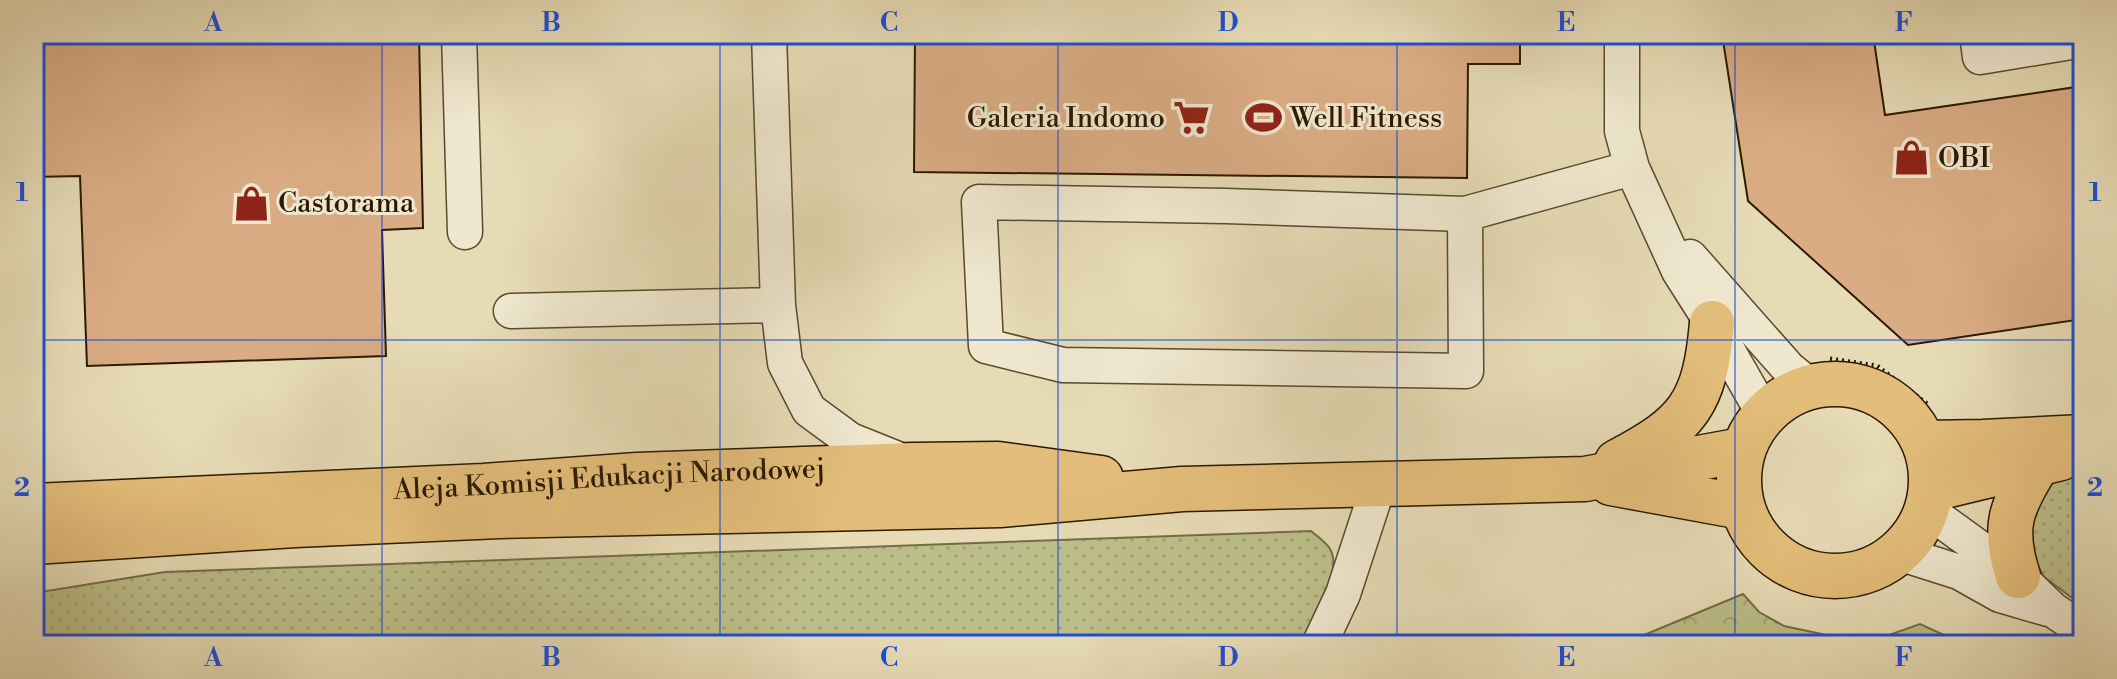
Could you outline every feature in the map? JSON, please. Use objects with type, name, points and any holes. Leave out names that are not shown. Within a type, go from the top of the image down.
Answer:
[{"type":"main road","points":[[1585,479],[1652,444],[1679,423],[1691,407],[1703,380],[1709,358],[1712,323]]},
{"type":"main road","points":[[1930,426],[1929,499],[1916,533],[1899,553],[1876,567],[1849,576],[1822,576],[1795,568],[1772,553],[1753,532],[1742,507],[1738,479],[1752,433],[1776,403],[1818,372],[1838,383],[1865,388],[1890,400],[1911,419],[1983,442],[2083,437]]},
{"type":"main road","name":"Aleja Komisji Edukacji Narodowej","points":[[1585,479],[1752,433]]},
{"type":"main road","points":[[1929,499],[2083,453]]},
{"type":"main road","name":"Aleja Komisji Edukacji Narodowej","points":[[34,506],[484,486],[637,475],[913,465],[998,464],[1182,489]]},
{"type":"main road","points":[[2018,576],[2011,554],[2009,524],[2037,465]]},
{"type":"main road","name":"Aleja Komisji Edukacji Narodowej","points":[[34,542],[295,525],[499,516],[1000,505],[1182,489],[1585,479],[1742,507]]},
{"type":"street","points":[[459,34],[465,232]]},
{"type":"street","points":[[769,34],[778,305],[785,363],[809,410],[850,440],[913,465]]},
{"type":"street","points":[[1622,34],[1622,131],[1632,168],[1679,271],[1757,402],[1752,433]]},
{"type":"street","points":[[1977,34],[1980,57],[2083,40]]},
{"type":"street","points":[[1465,214],[1466,371],[1063,365],[986,346],[979,202],[1465,214],[1632,168]]},
{"type":"street","points":[[1658,220],[1789,369],[1818,372]]},
{"type":"street","points":[[511,311],[778,305]]},
{"type":"street","points":[[1319,645],[1343,594],[1379,484]]},
{"type":"street","points":[[1929,499],[2053,610],[2083,630]]},
{"type":"street","points":[[1899,553],[1959,572],[2000,595],[2053,610]]},
{"type":"path","points":[[1818,372],[1877,366],[1930,426]]},
{"type":"green space","points":[[2083,466],[2083,606],[2044,577],[2031,553],[2032,511],[2049,485],[2069,470]]},
{"type":"green space","points":[[1311,531],[1330,549],[1333,571],[1324,598],[1299,645],[34,645],[34,593],[165,572]]},
{"type":"green space","points":[[1743,594],[1759,612],[1784,626],[1845,639],[1878,639],[1920,624],[1966,645],[1620,645]]},
{"type":"building","name":"Castorama","points":[[34,34],[419,34],[423,228],[382,230],[386,356],[87,366],[80,176],[34,177]]},
{"type":"building","name":"Galeria Indomo","points":[[915,34],[1520,34],[1520,64],[1468,64],[1467,178],[914,172]]},
{"type":"building","name":"OBI","points":[[1722,34],[1873,34],[1885,115],[2083,86],[2083,319],[1908,345],[1748,201]]},
{"type":"place","name":"Galeria Indomo","points":[[1191,118]]},
{"type":"place","name":"Well Fitness","points":[[1264,118]]},
{"type":"place","name":"OBI","points":[[1912,158]]},
{"type":"place","name":"Castorama","points":[[252,203]]}]
